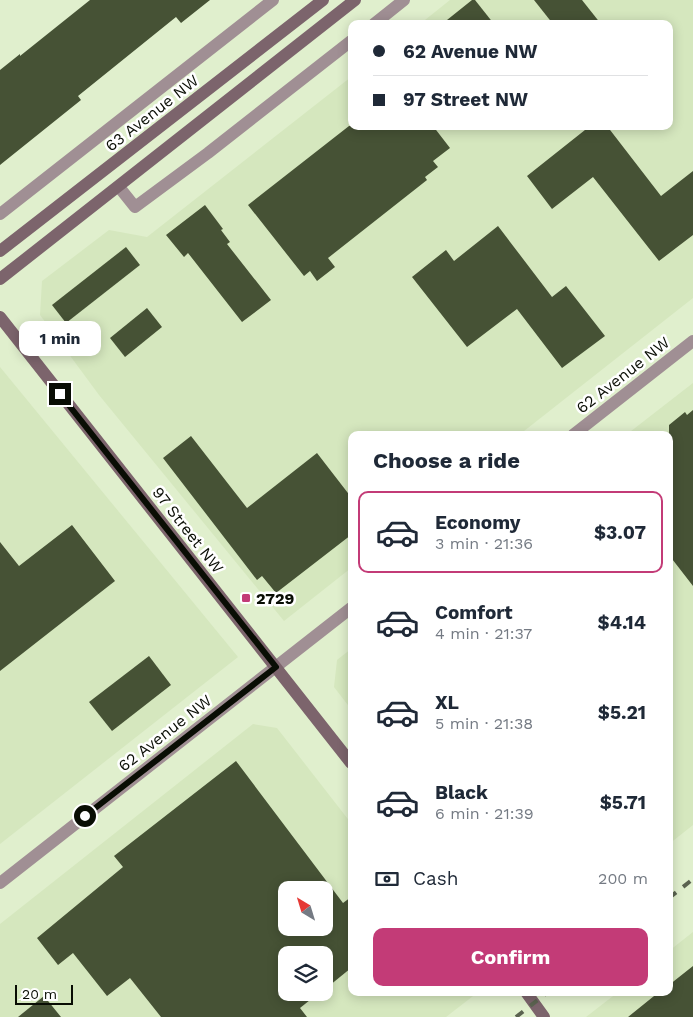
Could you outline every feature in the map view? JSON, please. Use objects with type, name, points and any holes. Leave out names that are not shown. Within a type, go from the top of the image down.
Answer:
[{"type":"main road","name":"63 Avenue NW","points":[[0,251],[323,0]]},
{"type":"main road","points":[[0,279],[355,0]]},
{"type":"main road","name":"97 Street NW","points":[[0,317],[348,759]]},
{"type":"main road","points":[[529,996],[544,1017]]},
{"type":"street","name":"63 Avenue NW","points":[[0,214],[273,0]]},
{"type":"street","points":[[379,20],[404,0]]},
{"type":"street","points":[[119,187],[135,207],[208,153],[348,43]]},
{"type":"street","name":"62 Avenue NW","points":[[578,431],[693,341]]},
{"type":"street","name":"62 Avenue NW","points":[[0,883],[348,610]]},
{"type":"shaded area","points":[[450,0],[693,0],[693,298],[524,431],[348,431],[348,570],[284,621],[99,395],[40,315],[42,281],[109,230],[147,237],[348,79],[348,130],[673,130],[673,20],[425,20]]},
{"type":"shaded area","points":[[0,367],[238,657],[0,844]]},
{"type":"shaded area","points":[[693,383],[693,825],[673,841],[673,431],[631,431]]},
{"type":"shaded area","points":[[348,651],[348,705],[334,687],[337,660]]},
{"type":"shaded area","points":[[253,724],[277,728],[348,819],[348,996],[473,996],[446,1017],[0,1017],[0,924]]},
{"type":"shaded area","points":[[693,932],[693,1017],[586,1017],[613,996],[673,996],[673,948]]},
{"type":"building","points":[[90,0],[210,0],[181,23],[176,17],[78,96],[81,100],[0,165],[0,70]]},
{"type":"building","points":[[472,0],[475,0],[491,20],[447,20]]},
{"type":"building","points":[[534,0],[582,0],[598,20],[550,20]]},
{"type":"building","points":[[348,127],[348,130],[436,130],[450,148],[433,161],[438,167],[425,177],[427,180],[328,258],[335,267],[317,281],[310,271],[304,276],[248,205]]},
{"type":"building","points":[[585,130],[610,130],[661,196],[693,171],[693,235],[659,261],[593,177],[552,209],[527,176]]},
{"type":"building","points":[[205,205],[223,229],[221,230],[230,242],[227,244],[271,300],[242,322],[188,253],[184,257],[166,235]]},
{"type":"building","points":[[498,226],[552,297],[566,286],[605,336],[562,368],[517,309],[467,347],[412,277],[446,250],[454,261]]},
{"type":"building","points":[[126,247],[140,265],[66,323],[52,305]]},
{"type":"building","points":[[147,308],[162,327],[125,357],[110,338]]},
{"type":"building","points":[[693,410],[693,586],[673,560],[673,431],[669,431],[669,425],[685,412],[687,415]]},
{"type":"building","points":[[191,436],[247,508],[317,453],[348,493],[348,537],[276,593],[262,576],[257,580],[163,458]]},
{"type":"building","points":[[72,525],[115,581],[0,671],[0,542],[19,566]]},
{"type":"building","points":[[149,656],[171,685],[112,731],[89,702]]},
{"type":"building","points":[[236,761],[326,881],[278,881],[278,936],[333,936],[333,890],[343,903],[348,899],[348,970],[333,983],[333,946],[278,946],[278,1001],[309,1001],[300,1008],[307,1017],[161,1017],[130,978],[107,996],[73,953],[58,965],[37,938],[123,867],[114,856]]},
{"type":"building","points":[[693,966],[693,1017],[628,1017],[654,996],[673,996],[673,982]]},
{"type":"building","points":[[44,996],[61,1017],[18,1017]]},
{"type":"railway","points":[[673,895],[693,879]]},
{"type":"railway","points":[[516,1017],[543,996]]},
{"type":"place","name":"2729","points":[[246,598]]},
{"type":"route","points":[[60,394],[276,667],[85,816]]}]
